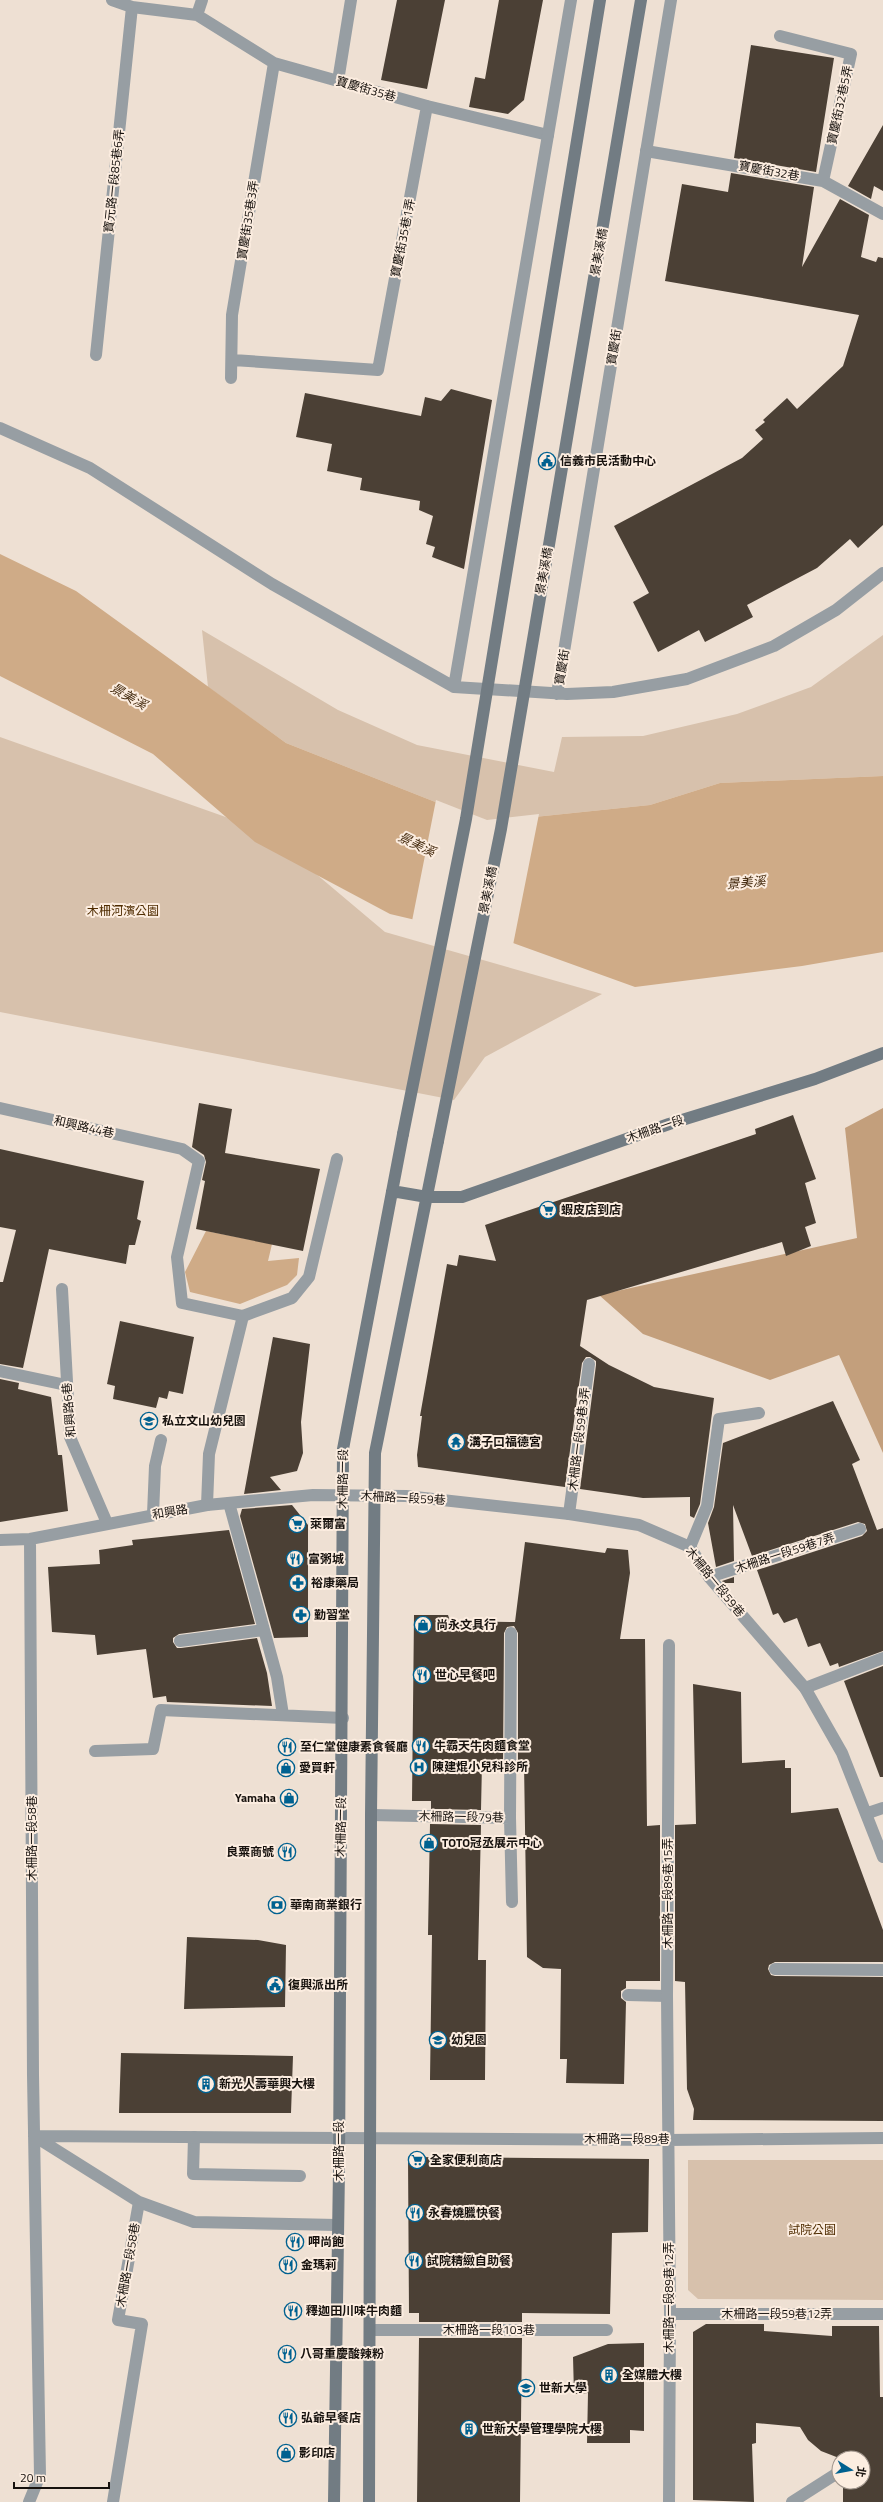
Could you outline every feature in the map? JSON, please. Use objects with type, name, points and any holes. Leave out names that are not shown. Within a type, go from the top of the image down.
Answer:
[{"type":"main road","points":[[392,1191],[466,819],[600,0]]},
{"type":"main road","name":"景美溪橋","points":[[427,1197],[500,829],[641,0]]},
{"type":"main road","name":"木柵路一段","points":[[334,2502],[343,1718],[343,1449],[392,1191],[427,1197],[462,1197],[669,1124],[815,1079],[883,1053]]},
{"type":"main road","points":[[370,2502],[371,1815],[375,1453],[427,1197]]},
{"type":"street","points":[[112,0],[132,7],[197,15],[202,0]]},
{"type":"street","points":[[338,81],[351,0]]},
{"type":"street","points":[[454,687],[571,0]]},
{"type":"street","name":"寶慶街","points":[[557,694],[671,0]]},
{"type":"street","name":"寶元路一段85巷6弄","points":[[96,355],[132,7]]},
{"type":"street","name":"寶慶街35巷","points":[[197,15],[274,62],[427,106],[548,135]]},
{"type":"street","name":"寶慶街32巷5弄","points":[[780,36],[851,54],[823,180]]},
{"type":"street","name":"寶慶街35巷3弄","points":[[231,378],[233,360],[232,315],[274,62]]},
{"type":"street","name":"寶慶街35巷1弄","points":[[233,360],[378,370],[427,106]]},
{"type":"street","name":"寶慶街32巷","points":[[646,150],[823,180],[883,214]]},
{"type":"street","points":[[0,428],[90,468],[272,584],[454,687],[557,694],[613,692],[653,687],[687,679],[730,665],[774,646],[836,610],[883,573]]},
{"type":"street","name":"和興路44巷","points":[[0,1108],[182,1149],[199,1161],[177,1257],[182,1303],[243,1316]]},
{"type":"street","points":[[207,1505],[209,1454],[243,1316],[292,1298],[309,1277],[337,1159]]},
{"type":"street","name":"和興路6巷","points":[[62,1289],[66,1386],[70,1437],[107,1523]]},
{"type":"street","name":"木柵路一段59巷3弄","points":[[570,1514],[589,1364]]},
{"type":"street","points":[[0,1371],[66,1386]]},
{"type":"street","points":[[690,1547],[707,1506],[719,1419],[759,1413]]},
{"type":"street","points":[[154,1514],[155,1466],[162,1440]]},
{"type":"street","name":"和興路","points":[[0,1540],[30,1539],[207,1505],[313,1495],[342,1496]]},
{"type":"street","name":"木柵路一段59巷","points":[[342,1496],[406,1496],[570,1514],[639,1525],[690,1547],[709,1577],[805,1688],[842,1753],[868,1813],[883,1857]]},
{"type":"street","points":[[229,1503],[277,1677],[283,1715]]},
{"type":"street","name":"木柵路一段59巷7弄","points":[[709,1577],[860,1529]]},
{"type":"street","name":"木柵路一段58巷","points":[[29,2502],[40,2474],[34,2136],[30,1539]]},
{"type":"street","points":[[180,1641],[264,1630]]},
{"type":"street","name":"木柵路一段79巷","points":[[371,1815],[510,1818],[511,1633]]},
{"type":"street","name":"木柵路一段89巷15弄","points":[[668,2140],[667,1996],[669,1645]]},
{"type":"street","points":[[805,1688],[883,1658]]},
{"type":"street","points":[[94,1751],[153,1749],[162,1710],[343,1718]]},
{"type":"street","points":[[868,1813],[883,1808]]},
{"type":"street","points":[[510,1818],[512,1902]]},
{"type":"street","points":[[775,1969],[883,1970]]},
{"type":"street","points":[[628,1995],[667,1996]]},
{"type":"street","points":[[34,2136],[371,2139]]},
{"type":"street","points":[[34,2136],[139,2202],[194,2222],[337,2225]]},
{"type":"street","points":[[194,2137],[194,2174],[300,2176]]},
{"type":"street","name":"木柵路一段89巷","points":[[371,2139],[668,2140],[883,2138]]},
{"type":"street","name":"木柵路一段89巷12弄","points":[[668,2140],[670,2314],[669,2502]]},
{"type":"street","name":"木柵路一段58巷","points":[[113,2502],[142,2324],[118,2320],[139,2202]]},
{"type":"street","name":"木柵路一段59巷12弄","points":[[670,2314],[883,2314]]},
{"type":"street","name":"木柵路一段103巷","points":[[370,2330],[607,2330]]},
{"type":"street","points":[[792,2502],[831,2477]]},
{"type":"green space","points":[[202,630],[338,710],[417,745],[554,772],[562,737],[643,736],[737,714],[811,687],[883,635],[883,776],[720,783],[650,805],[486,822],[286,743],[208,687]]},
{"type":"green space","name":"木柵河濱公園","points":[[0,737],[265,831],[385,932],[602,994],[485,1057],[454,1100],[0,1012]]},
{"type":"green space","name":"試院公園","points":[[688,2160],[883,2160],[883,2300],[698,2299],[688,2290]]},
{"type":"shaded area","points":[[883,1108],[883,1453],[839,1355],[770,1380],[643,1334],[599,1295],[857,1238],[845,1128]]},
{"type":"water","name":"景美溪","points":[[0,554],[76,591],[286,743],[486,822],[650,805],[720,783],[883,776],[883,952],[802,966],[635,987],[513,943],[390,914],[255,842],[153,754],[0,676]]},
{"type":"water","points":[[206,1231],[272,1244],[268,1261],[299,1258],[297,1275],[287,1285],[240,1304],[190,1292],[185,1272]]},
{"type":"pier","points":[[436,800],[487,820],[539,814],[513,945],[412,921]]},
{"type":"building","points":[[397,0],[445,0],[427,89],[381,80]]},
{"type":"building","points":[[499,0],[543,0],[524,100],[508,114],[469,107],[475,77],[485,79]]},
{"type":"building","points":[[751,45],[834,58],[816,172],[734,158]]},
{"type":"building","points":[[883,125],[883,191],[874,186],[871,199],[848,186]]},
{"type":"building","points":[[731,173],[814,187],[802,267],[840,199],[869,215],[861,257],[876,262],[878,257],[883,258],[883,525],[858,548],[850,539],[817,568],[747,605],[753,617],[705,642],[699,630],[658,652],[633,602],[649,593],[614,526],[742,458],[763,439],[755,430],[765,422],[763,420],[787,398],[797,409],[843,366],[859,315],[665,281],[682,184],[728,192]]},
{"type":"building","points":[[451,389],[492,400],[464,569],[432,557],[435,547],[426,544],[433,516],[419,510],[420,501],[360,490],[362,478],[327,471],[332,444],[296,437],[305,393],[421,416],[425,397],[441,401]]},
{"type":"building","points":[[199,1103],[232,1109],[225,1153],[320,1169],[303,1251],[196,1229],[205,1181],[202,1180],[206,1162],[204,1155],[192,1147]]},
{"type":"building","points":[[793,1115],[816,1179],[805,1183],[816,1223],[805,1227],[811,1246],[786,1256],[782,1242],[587,1300],[580,1346],[609,1365],[654,1387],[714,1398],[700,1504],[694,1518],[690,1516],[690,1497],[643,1498],[580,1489],[596,1365],[596,1361],[590,1357],[586,1357],[582,1363],[565,1487],[418,1467],[417,1455],[422,1416],[420,1416],[447,1264],[457,1266],[459,1255],[496,1261],[485,1225],[756,1134],[755,1129]]},
{"type":"building","points":[[0,1149],[144,1181],[137,1219],[141,1221],[135,1245],[129,1245],[126,1264],[49,1249],[23,1368],[0,1364],[0,1282],[3,1282],[16,1230],[0,1227]]},
{"type":"building","points":[[120,1321],[194,1337],[183,1394],[169,1391],[167,1399],[159,1397],[156,1408],[113,1399],[115,1386],[107,1384]]},
{"type":"building","points":[[273,1337],[310,1344],[301,1422],[303,1453],[297,1471],[270,1477],[281,1490],[244,1494]]},
{"type":"building","points":[[0,1379],[19,1383],[18,1389],[51,1397],[58,1455],[62,1455],[68,1511],[0,1522]]},
{"type":"building","points":[[833,1401],[860,1460],[852,1464],[877,1530],[883,1528],[883,1651],[839,1667],[838,1663],[830,1666],[820,1643],[808,1647],[797,1618],[784,1623],[778,1613],[773,1615],[757,1570],[862,1536],[867,1531],[865,1524],[858,1522],[752,1556],[733,1505],[734,1561],[716,1567],[708,1523],[714,1507],[723,1443]]},
{"type":"building","points":[[292,1505],[308,1525],[308,1637],[274,1638],[240,1516],[242,1509]]},
{"type":"building","points":[[229,1530],[255,1624],[179,1634],[173,1638],[173,1642],[177,1648],[181,1648],[257,1638],[267,1673],[272,1706],[167,1702],[166,1696],[153,1698],[146,1649],[97,1655],[95,1635],[52,1632],[48,1567],[100,1564],[99,1550],[133,1545],[132,1540]]},
{"type":"building","points":[[525,1542],[605,1553],[607,1548],[628,1550],[630,1573],[620,1639],[645,1639],[647,1826],[660,1825],[660,1981],[626,1981],[626,1988],[621,1991],[621,1998],[626,2002],[624,2084],[566,2083],[567,2059],[560,2059],[561,1969],[543,1968],[527,1957],[524,1763],[518,1763],[518,1633],[514,1626],[507,1627],[504,1633],[503,1763],[482,1763],[481,1810],[431,1809],[431,1801],[412,1801],[414,1615],[448,1615],[450,1621],[515,1622]]},
{"type":"building","points":[[734,1577],[734,1583],[724,1583],[722,1581]]},
{"type":"building","points":[[883,1666],[883,1777],[880,1777],[844,1681]]},
{"type":"building","points":[[693,1684],[741,1692],[742,1763],[785,1760],[785,1768],[791,1768],[791,1813],[838,1808],[883,1930],[883,1962],[775,1962],[769,1965],[768,1969],[771,1975],[775,1976],[883,1977],[883,2121],[693,2120],[694,2109],[687,2089],[685,1982],[675,1981],[675,1825],[696,1824]]},
{"type":"building","points":[[430,1824],[481,1825],[478,1960],[486,1960],[485,2080],[430,2080],[432,1935],[428,1935]]},
{"type":"building","points":[[187,1937],[258,1940],[286,1945],[285,2007],[184,2009]]},
{"type":"building","name":"新光人壽華興大樓","points":[[121,2053],[293,2056],[291,2113],[119,2113]]},
{"type":"building","points":[[408,2157],[649,2159],[648,2232],[612,2233],[610,2314],[522,2313],[522,2322],[419,2322],[419,2313],[409,2313]]},
{"type":"building","points":[[706,2324],[764,2324],[764,2331],[832,2336],[832,2326],[879,2326],[880,2397],[883,2397],[883,2502],[843,2502],[843,2490],[871,2490],[871,2450],[831,2450],[831,2455],[821,2451],[808,2440],[800,2427],[756,2423],[756,2443],[752,2444],[754,2502],[693,2500],[693,2332]]},
{"type":"building","name":"世新大學管理學院大樓","points":[[419,2338],[522,2338],[520,2502],[417,2502]]},
{"type":"building","name":"全媒體大樓","points":[[644,2343],[644,2431],[630,2430],[630,2443],[587,2443],[588,2393],[574,2394],[573,2357],[608,2344]]},
{"type":"place","name":"信義市民活動中心","points":[[547,461]]},
{"type":"place","name":"蝦皮店到店","points":[[548,1210]]},
{"type":"place","name":"私立文山幼兒園","points":[[149,1421]]},
{"type":"place","name":"溝子口福德宮","points":[[456,1442]]},
{"type":"place","name":"萊爾富","points":[[297,1524]]},
{"type":"place","name":"富粥城","points":[[295,1559]]},
{"type":"place","name":"裕康藥局","points":[[298,1583]]},
{"type":"place","name":"勤習堂","points":[[301,1615]]},
{"type":"place","name":"尚永文具行","points":[[423,1625]]},
{"type":"place","name":"世心早餐吧","points":[[422,1675]]},
{"type":"place","name":"牛霸天牛肉麵食堂","points":[[421,1746]]},
{"type":"place","name":"至仁堂健康素食餐廳","points":[[287,1747]]},
{"type":"place","name":"陳建焜小兒科診所","points":[[419,1767]]},
{"type":"place","name":"愛買軒","points":[[286,1768]]},
{"type":"place","name":"Yamaha","points":[[289,1798]]},
{"type":"place","name":"TOTO冠丞展示中心","points":[[429,1843]]},
{"type":"place","name":"良粟商號","points":[[287,1852]]},
{"type":"place","name":"華南商業銀行","points":[[277,1905]]},
{"type":"place","name":"復興派出所","points":[[275,1985]]},
{"type":"place","name":"幼兒園","points":[[438,2040]]},
{"type":"place","name":"新光人壽華興大樓","points":[[206,2084]]},
{"type":"place","name":"全家便利商店","points":[[417,2160]]},
{"type":"place","name":"永春燒臘快餐","points":[[415,2213]]},
{"type":"place","name":"呷尚飽","points":[[295,2242]]},
{"type":"place","name":"試院精緻自助餐","points":[[414,2261]]},
{"type":"place","name":"金瑪莉","points":[[288,2265]]},
{"type":"place","name":"釋迦田川味牛肉麵","points":[[293,2311]]},
{"type":"place","name":"八哥重慶酸辣粉","points":[[287,2354]]},
{"type":"place","name":"全媒體大樓","points":[[609,2375]]},
{"type":"place","name":"世新大學","points":[[526,2388]]},
{"type":"place","name":"弘爺早餐店","points":[[288,2418]]},
{"type":"place","name":"世新大學管理學院大樓","points":[[469,2429]]},
{"type":"place","name":"影印店","points":[[286,2453]]}]
